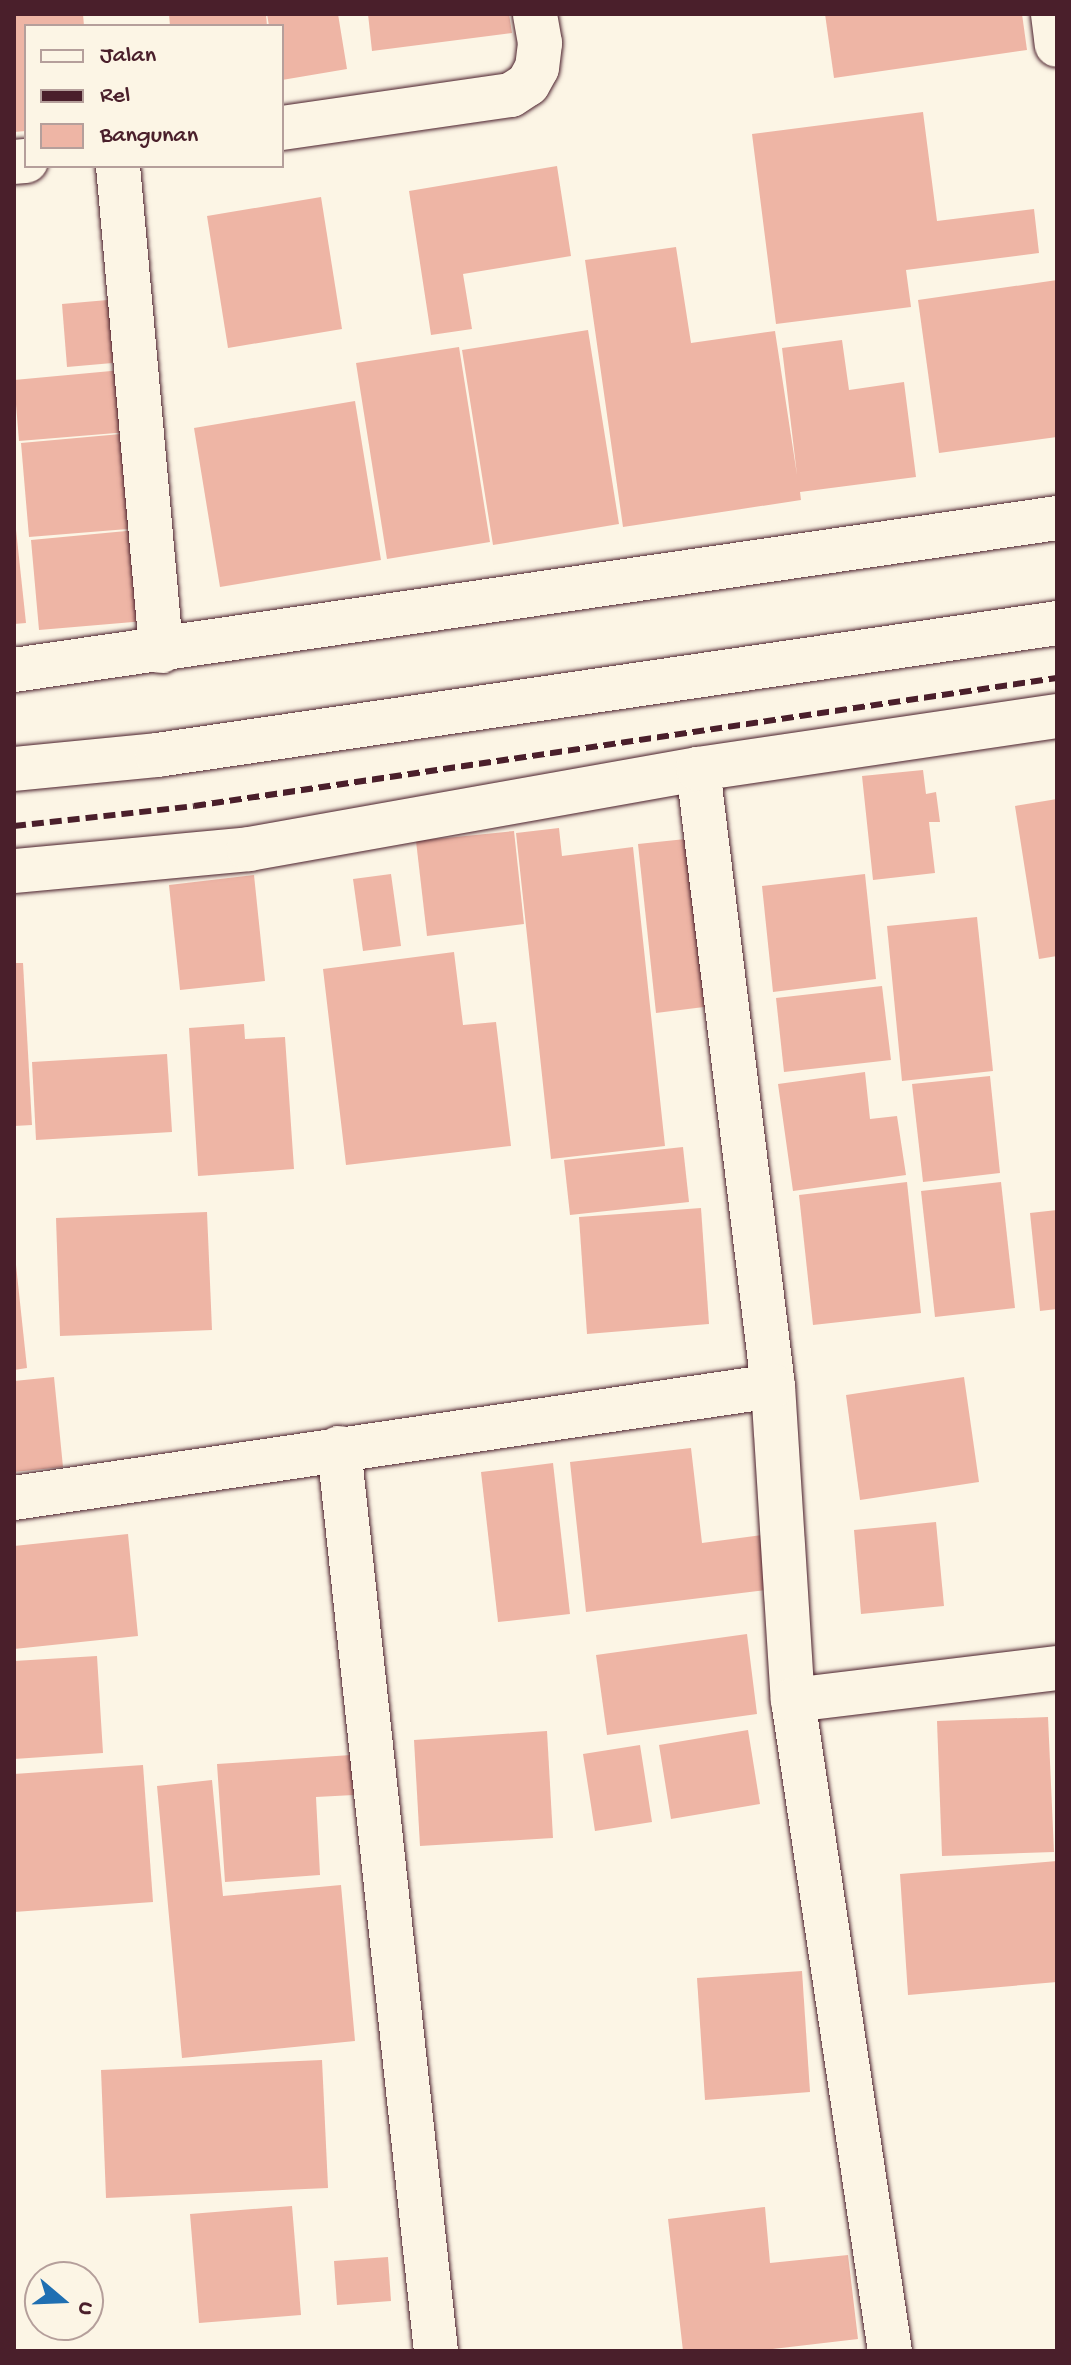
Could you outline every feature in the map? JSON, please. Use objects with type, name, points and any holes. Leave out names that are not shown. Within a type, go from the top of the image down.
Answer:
[{"type":"main road","points":[[284,128],[511,95],[528,84],[537,68],[540,43],[535,14]]},
{"type":"main road","points":[[1053,14],[1057,45]]},
{"type":"main road","points":[[118,168],[161,651]]},
{"type":"main road","points":[[14,670],[1057,518]]},
{"type":"main road","points":[[14,769],[157,755],[1057,623]]},
{"type":"main road","points":[[14,871],[249,849],[698,769],[1057,716]]},
{"type":"main road","points":[[698,769],[773,1386],[793,1700],[890,2351]]},
{"type":"main road","points":[[14,1498],[773,1386]]},
{"type":"main road","points":[[339,1448],[436,2351]]},
{"type":"main road","points":[[793,1700],[1057,1668]]},
{"type":"building","points":[[14,14],[83,14],[84,24],[24,24],[24,131],[14,132]]},
{"type":"building","points":[[169,14],[266,14],[267,24],[170,24]]},
{"type":"building","points":[[267,14],[338,14],[347,69],[284,80],[284,24],[269,24]]},
{"type":"building","points":[[368,14],[509,14],[512,33],[372,51]]},
{"type":"building","points":[[825,14],[1022,14],[1027,50],[834,78]]},
{"type":"building","points":[[923,112],[937,221],[1034,209],[1039,253],[906,270],[911,307],[776,324],[752,134]]},
{"type":"building","points":[[557,166],[571,256],[463,274],[472,329],[431,335],[409,191]]},
{"type":"building","points":[[321,197],[342,329],[228,348],[207,216]]},
{"type":"building","points":[[676,247],[691,343],[775,331],[797,475],[782,348],[842,340],[849,390],[904,382],[916,477],[800,492],[801,500],[623,527],[585,260]]},
{"type":"building","points":[[1057,280],[1057,437],[939,453],[918,300]]},
{"type":"building","points":[[119,299],[124,362],[67,367],[62,304]]},
{"type":"building","points":[[588,330],[619,524],[493,545],[462,350]]},
{"type":"building","points":[[459,347],[490,542],[387,559],[356,363]]},
{"type":"building","points":[[122,370],[128,432],[19,441],[14,380]]},
{"type":"building","points":[[355,401],[381,560],[220,587],[194,428]]},
{"type":"building","points":[[132,433],[140,528],[29,537],[21,443]]},
{"type":"building","points":[[14,511],[26,623],[14,624]]},
{"type":"building","points":[[137,530],[145,621],[39,630],[31,540]]},
{"type":"building","points":[[923,770],[926,794],[936,792],[940,822],[929,822],[935,873],[873,880],[862,776]]},
{"type":"building","points":[[1057,799],[1057,956],[1039,959],[1015,806]]},
{"type":"building","points":[[559,828],[562,856],[633,847],[665,1146],[551,1159],[516,833]]},
{"type":"building","points":[[514,831],[524,924],[427,936],[416,841]]},
{"type":"building","points":[[695,838],[712,1006],[656,1013],[638,844]]},
{"type":"building","points":[[391,874],[401,946],[363,951],[353,879]]},
{"type":"building","points":[[865,874],[876,979],[773,992],[762,886]]},
{"type":"building","points":[[254,875],[265,981],[180,990],[169,885]]},
{"type":"building","points":[[977,917],[993,1071],[902,1081],[887,926]]},
{"type":"building","points":[[454,952],[463,1025],[496,1022],[511,1146],[346,1165],[323,969]]},
{"type":"building","points":[[14,963],[23,963],[32,1125],[14,1126]]},
{"type":"building","points":[[882,986],[891,1060],[784,1072],[776,998]]},
{"type":"building","points":[[244,1024],[245,1039],[285,1037],[294,1169],[198,1176],[189,1028]]},
{"type":"building","points":[[167,1054],[172,1132],[36,1140],[32,1062]]},
{"type":"building","points":[[865,1072],[870,1119],[897,1116],[906,1175],[793,1191],[778,1084]]},
{"type":"building","points":[[990,1076],[1000,1173],[923,1182],[912,1084]]},
{"type":"building","points":[[683,1147],[689,1202],[570,1215],[564,1160]]},
{"type":"building","points":[[907,1182],[921,1313],[813,1325],[799,1195]]},
{"type":"building","points":[[1001,1182],[1015,1308],[935,1317],[921,1191]]},
{"type":"building","points":[[701,1208],[709,1324],[587,1334],[579,1217]]},
{"type":"building","points":[[1057,1210],[1057,1309],[1040,1311],[1030,1213]]},
{"type":"building","points":[[207,1212],[212,1330],[60,1336],[56,1218]]},
{"type":"building","points":[[14,1266],[27,1368],[14,1370]]},
{"type":"building","points":[[54,1377],[63,1467],[14,1472],[14,1381]]},
{"type":"building","points":[[964,1377],[979,1482],[860,1500],[846,1395]]},
{"type":"building","points":[[691,1448],[702,1543],[769,1534],[774,1589],[586,1612],[570,1462]]},
{"type":"building","points":[[553,1463],[570,1614],[498,1622],[481,1472]]},
{"type":"building","points":[[936,1522],[944,1606],[861,1614],[854,1530]]},
{"type":"building","points":[[128,1534],[138,1636],[14,1649],[14,1546]]},
{"type":"building","points":[[747,1634],[757,1714],[607,1735],[596,1655]]},
{"type":"building","points":[[97,1656],[103,1753],[14,1759],[14,1661]]},
{"type":"building","points":[[1048,1717],[1054,1852],[942,1856],[937,1721]]},
{"type":"building","points":[[748,1730],[760,1804],[671,1819],[659,1745]]},
{"type":"building","points":[[547,1731],[553,1838],[420,1846],[414,1740]]},
{"type":"building","points":[[640,1745],[652,1822],[595,1831],[583,1754]]},
{"type":"building","points":[[351,1755],[354,1795],[316,1797],[320,1875],[225,1882],[217,1764]]},
{"type":"building","points":[[143,1765],[153,1902],[14,1912],[14,1774]]},
{"type":"building","points":[[212,1780],[223,1896],[341,1885],[355,2041],[182,2058],[157,1786]]},
{"type":"building","points":[[1057,1861],[1057,1982],[908,1995],[900,1874]]},
{"type":"building","points":[[802,1971],[810,2092],[705,2100],[697,1978]]},
{"type":"building","points":[[322,2060],[328,2188],[106,2198],[101,2070]]},
{"type":"building","points":[[292,2206],[301,2315],[199,2323],[190,2214]]},
{"type":"building","points":[[765,2207],[770,2263],[848,2255],[858,2339],[755,2351],[683,2351],[668,2219]]},
{"type":"building","points":[[388,2257],[391,2301],[337,2305],[334,2261]]},
{"type":"railway","points":[[14,826],[194,806],[1057,678]]}]
